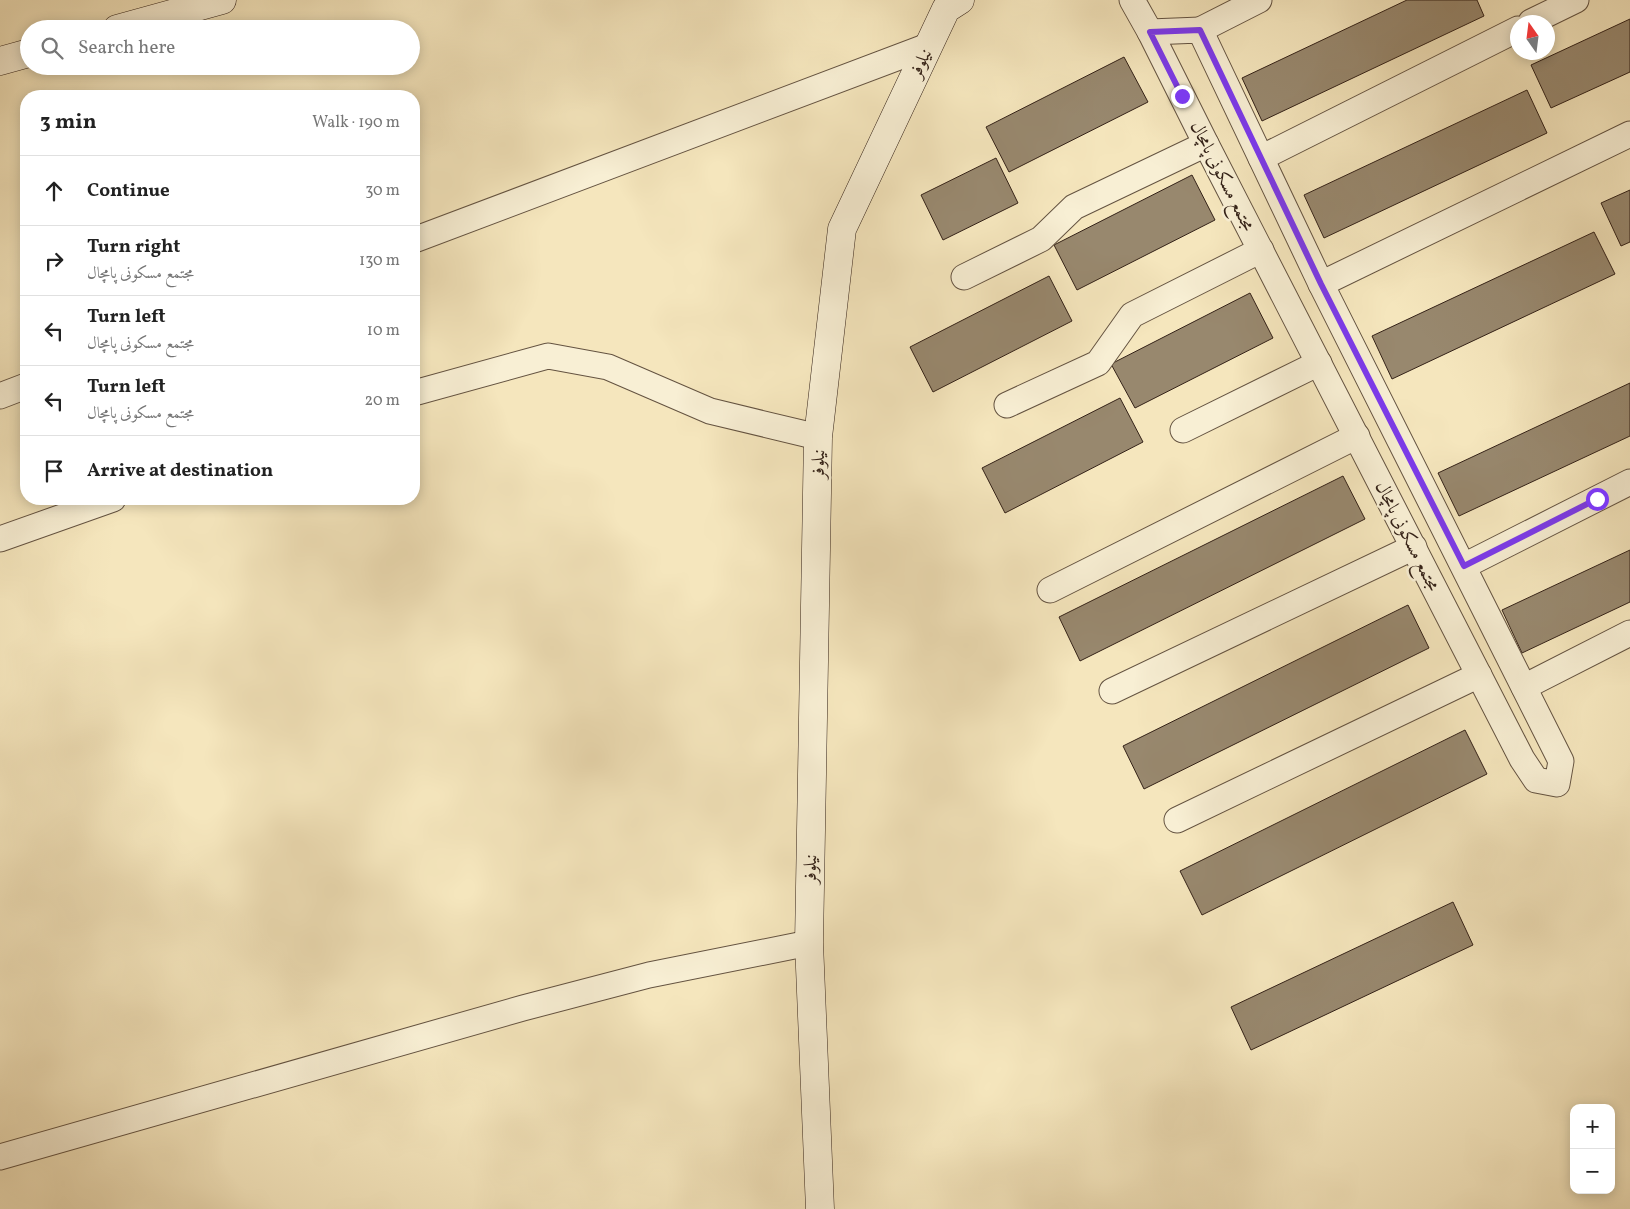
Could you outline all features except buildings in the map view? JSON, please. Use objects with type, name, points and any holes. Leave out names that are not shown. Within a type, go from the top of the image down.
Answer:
[{"type":"main road","points":[[150,20],[222,0]]},
{"type":"main road","name":"نیلوفر","points":[[820,1209],[809,944],[818,437],[842,229],[928,46],[951,3]]},
{"type":"main road","points":[[0,61],[20,55]]},
{"type":"street","name":"مجتمع مسکونی پامچال","points":[[1132,0],[1522,758],[1536,780],[1557,784],[1561,760],[1321,284],[1200,30]]},
{"type":"street","points":[[1150,32],[1200,30],[1259,0]]},
{"type":"street","points":[[1545,15],[1576,0]]},
{"type":"street","points":[[1261,158],[1510,33]]},
{"type":"street","points":[[420,238],[928,46]]},
{"type":"street","points":[[1321,284],[1630,134]]},
{"type":"street","points":[[964,277],[1041,239],[1074,207],[1206,144]]},
{"type":"street","points":[[1007,405],[1098,363],[1132,315],[1261,250]]},
{"type":"street","points":[[420,391],[548,356],[608,367],[710,411],[818,437]]},
{"type":"street","points":[[1183,430],[1319,363]]},
{"type":"street","points":[[0,396],[20,388]]},
{"type":"street","points":[[1050,590],[1357,436]]},
{"type":"street","points":[[1464,566],[1630,482]]},
{"type":"street","points":[[0,539],[96,505]]},
{"type":"street","points":[[1112,691],[1414,548]]},
{"type":"street","points":[[1524,687],[1630,633]]},
{"type":"street","points":[[1177,820],[1479,675]]},
{"type":"street","points":[[0,1157],[523,1008],[649,975],[809,944]]},
{"type":"route","points":[[1182,96],[1150,32],[1200,30],[1321,284],[1464,566],[1597,499]]}]
